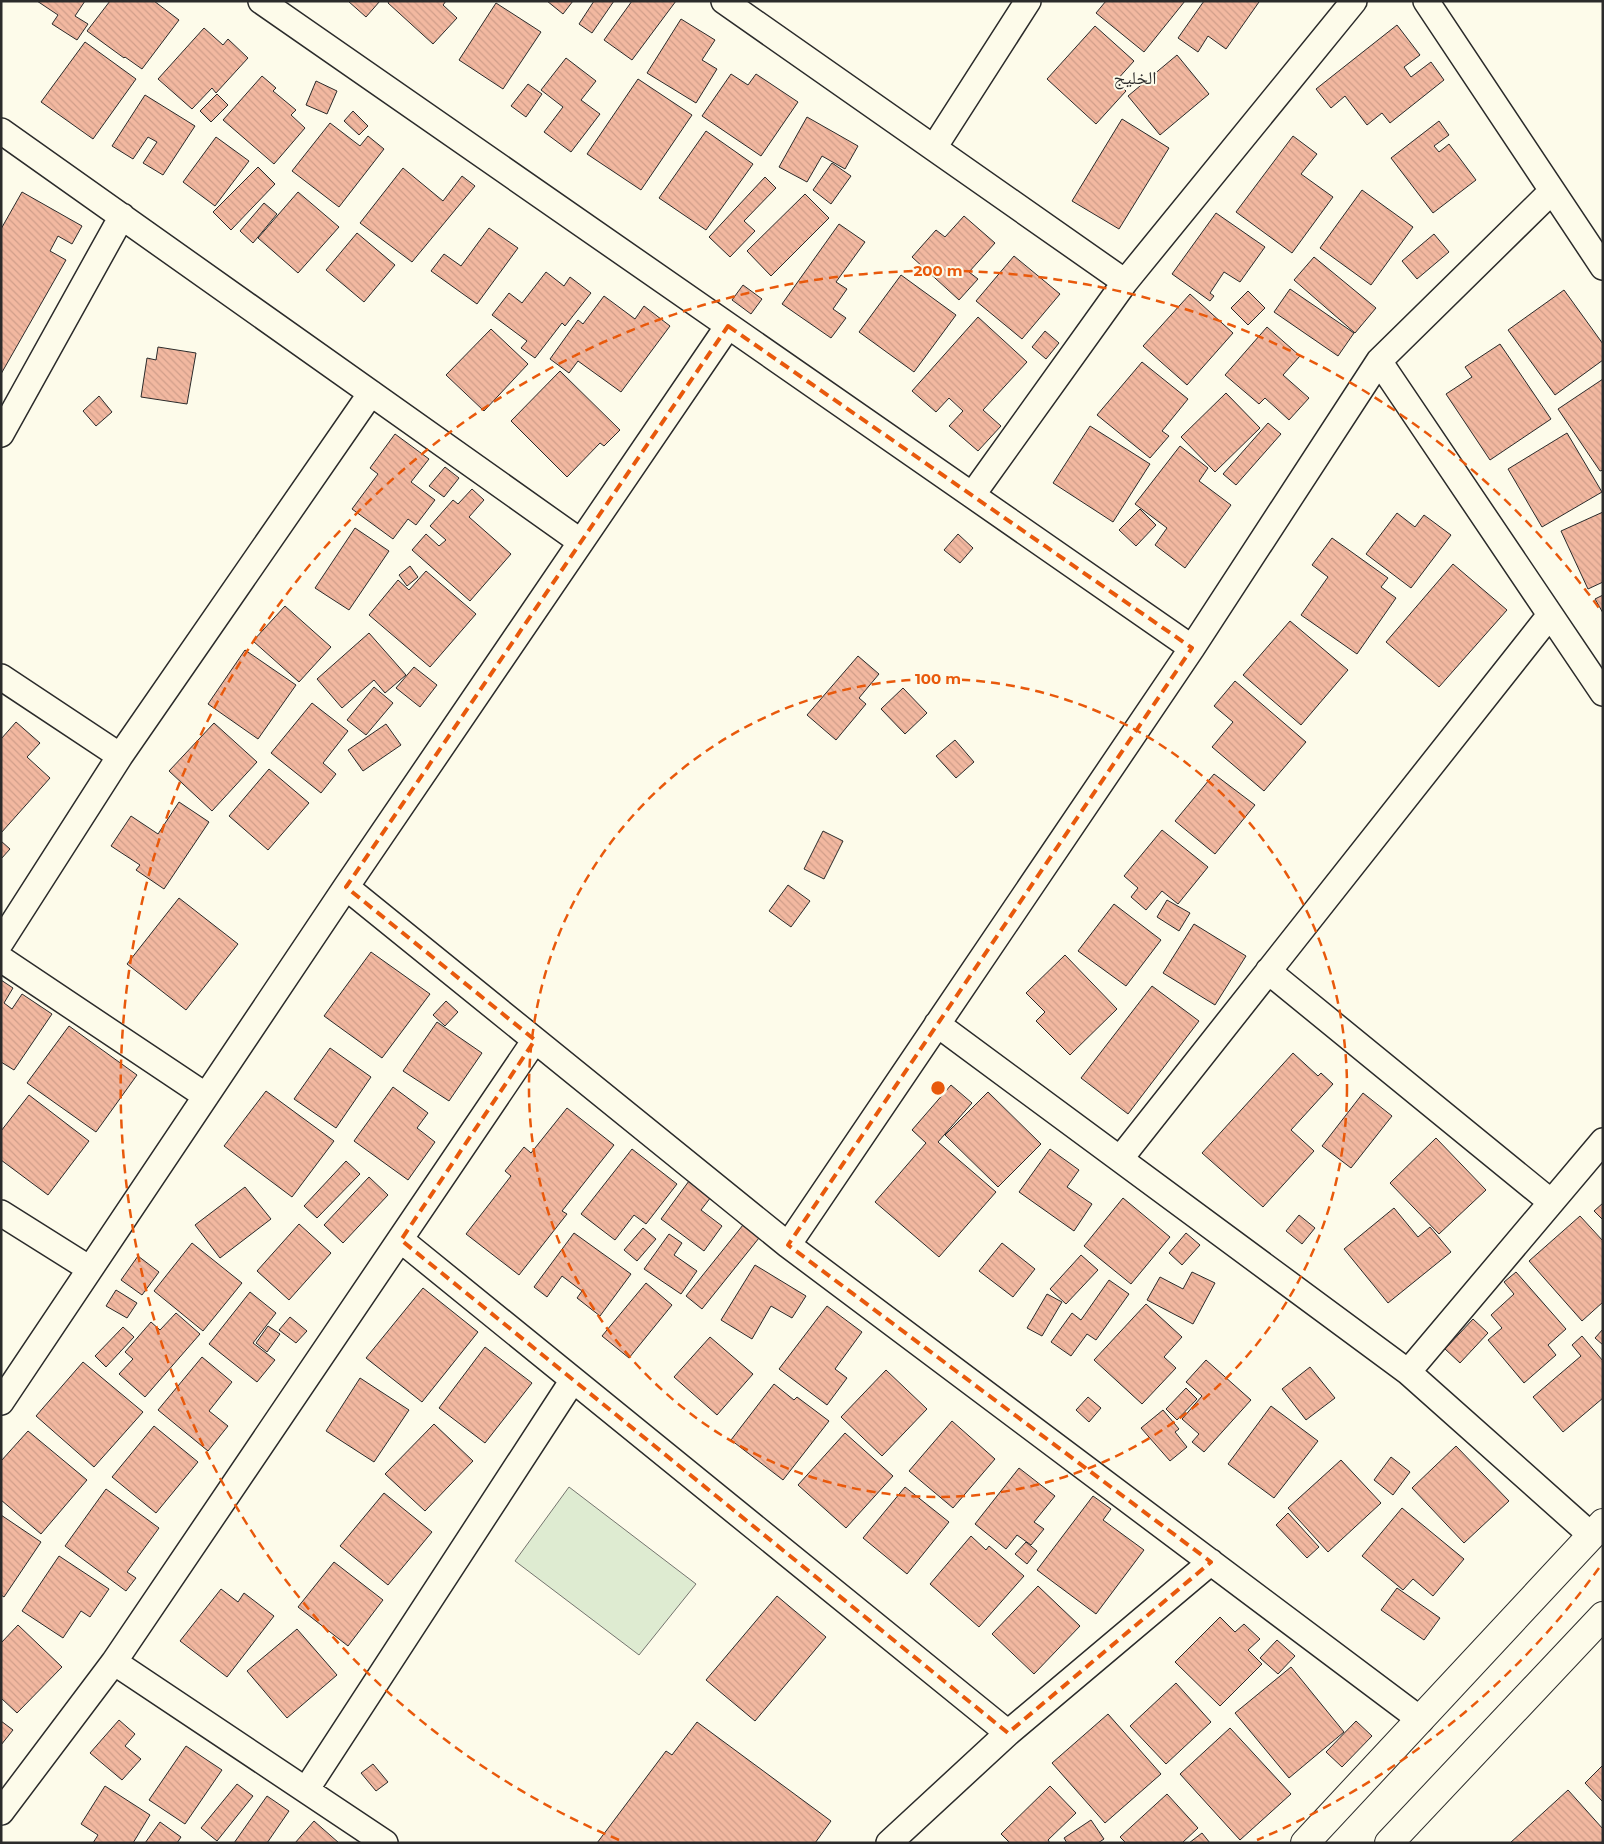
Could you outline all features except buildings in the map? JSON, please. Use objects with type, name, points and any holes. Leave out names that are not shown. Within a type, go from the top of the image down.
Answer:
[{"type":"street","points":[[261,1],[1192,648]]},
{"type":"street","points":[[724,1],[935,146],[1125,282]]},
{"type":"street","points":[[935,146],[1028,1]]},
{"type":"street","points":[[973,494],[1125,282],[1354,1]]},
{"type":"street","points":[[1426,1],[1603,267]]},
{"type":"street","points":[[1,131],[581,542]]},
{"type":"street","points":[[788,1245],[1192,648],[1379,361],[1552,191]]},
{"type":"street","points":[[1,434],[122,216]]},
{"type":"street","points":[[1,1402],[346,887],[728,326]]},
{"type":"street","points":[[1379,361],[1603,693]]},
{"type":"street","points":[[1,942],[120,756],[371,393]]},
{"type":"street","points":[[1120,1160],[1550,615]]},
{"type":"street","points":[[1,677],[120,756]]},
{"type":"street","points":[[346,887],[788,1245],[1421,1720]]},
{"type":"street","points":[[1,959],[206,1096]]},
{"type":"street","points":[[1268,971],[1552,1202]]},
{"type":"street","points":[[937,1024],[1408,1372],[1597,1529],[1305,1843]]},
{"type":"street","points":[[1,1812],[114,1662],[536,1040]]},
{"type":"street","points":[[1408,1372],[1603,1141]]},
{"type":"street","points":[[1,1213],[90,1269]]},
{"type":"street","points":[[400,1240],[1008,1733]]},
{"type":"street","points":[[306,1790],[573,1380]]},
{"type":"street","points":[[889,1843],[1008,1733],[1211,1562]]},
{"type":"street","points":[[1389,1843],[1603,1616]]},
{"type":"street","points":[[114,1662],[385,1843]]},
{"type":"highlighted area","points":[[728,326],[1192,648],[788,1245],[1211,1562],[1008,1733],[401,1240],[535,1040],[346,887]]},
{"type":"green space","points":[[569,1487],[696,1584],[639,1655],[515,1561]]},
{"type":"district","name":"الخليج","points":[[1135,78]]}]
